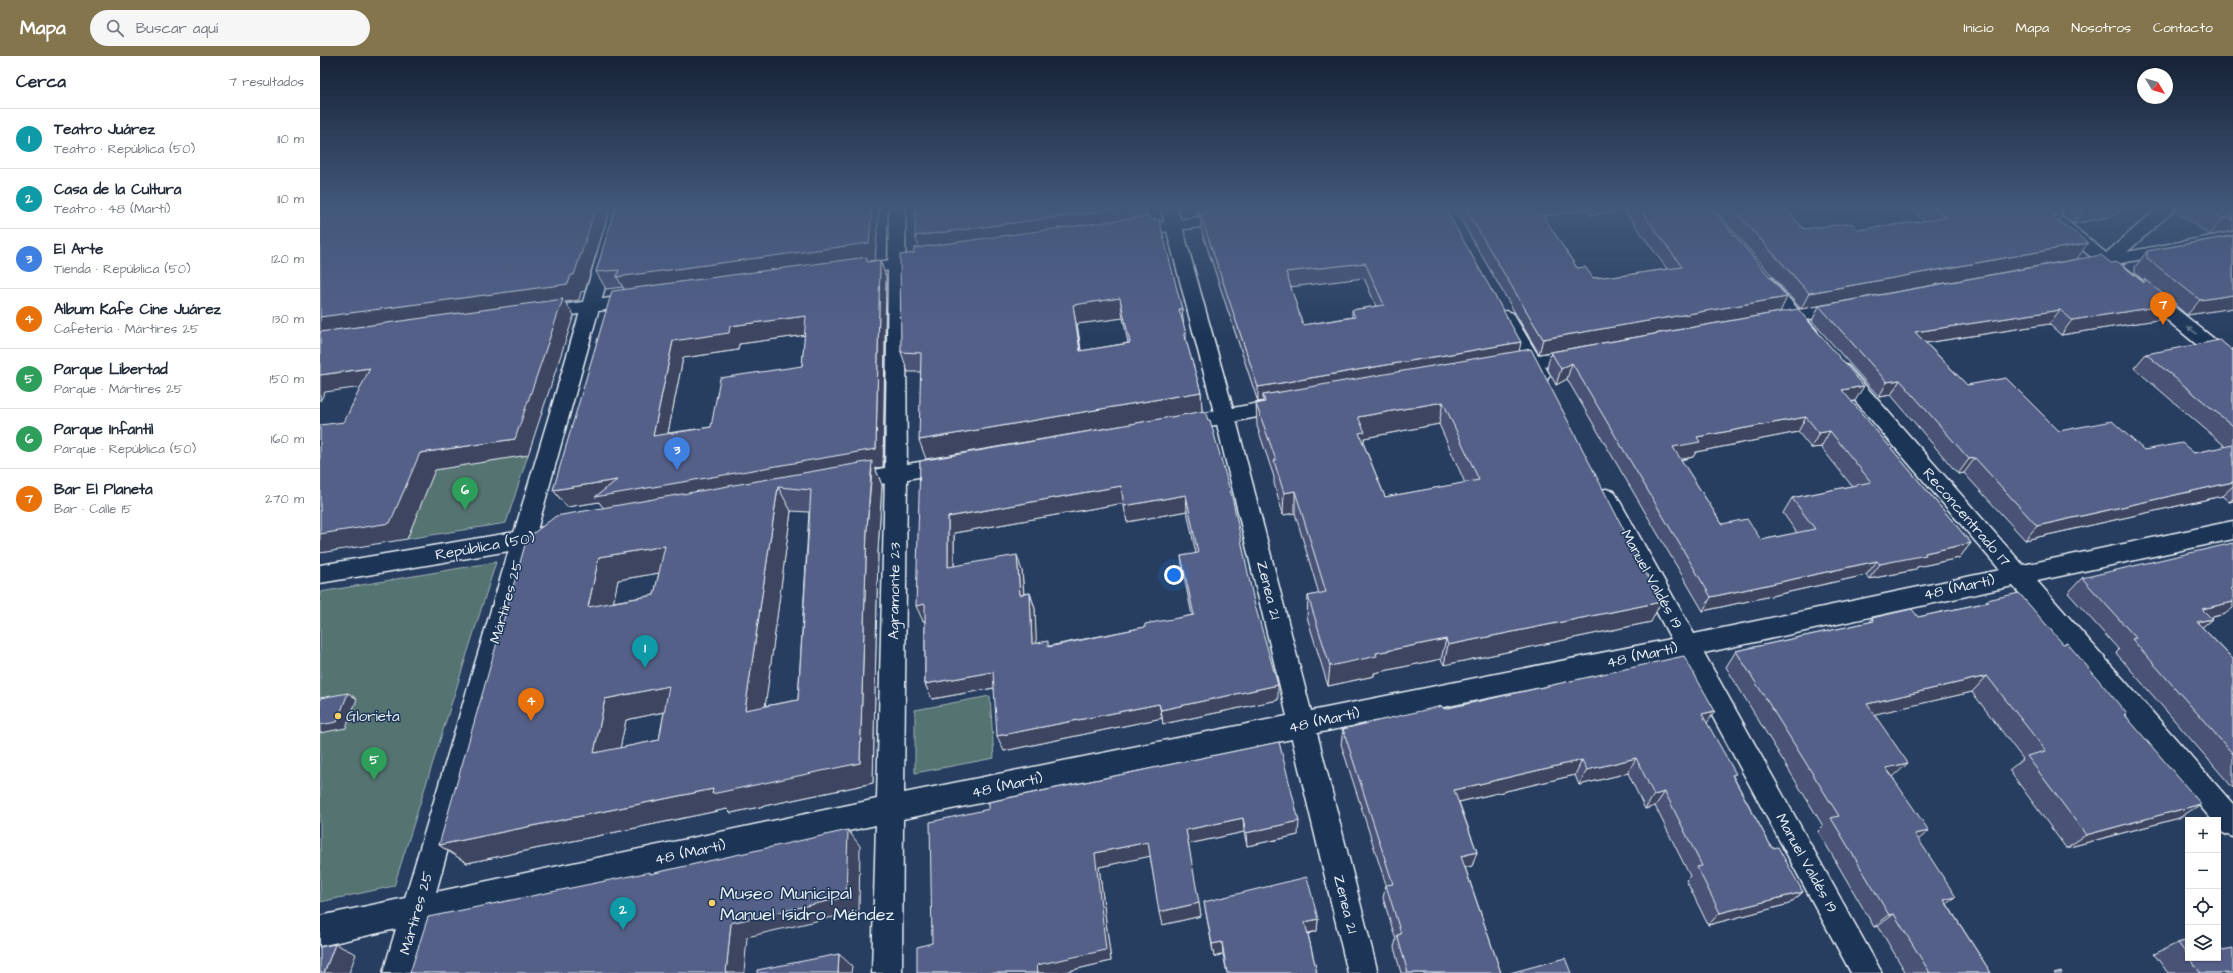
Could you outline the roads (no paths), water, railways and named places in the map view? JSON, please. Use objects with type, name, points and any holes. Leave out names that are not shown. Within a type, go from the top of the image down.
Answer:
[{"type":"street","name":"Mártires 25","points":[[398,973],[607,251]]},
{"type":"street","name":"Agramonte 23","points":[[887,973],[896,474],[896,251]]},
{"type":"street","name":"Zenea 21","points":[[1180,251],[1225,416],[1303,725],[1363,973]]},
{"type":"street","points":[[2094,251],[2233,364]]},
{"type":"street","points":[[2107,261],[2119,251]]},
{"type":"street","points":[[2060,269],[2161,251]]},
{"type":"street","points":[[836,273],[949,257]]},
{"type":"street","name":"Reconcentrado 17","points":[[1753,268],[2233,824]]},
{"type":"street","points":[[1494,295],[1551,397]]},
{"type":"street","points":[[520,316],[655,298]]},
{"type":"street","points":[[1755,323],[1864,304]]},
{"type":"street","points":[[1493,369],[1594,351]]},
{"type":"street","points":[[1164,427],[1305,402]]},
{"type":"street","points":[[832,486],[963,463]]},
{"type":"street","name":"Manuel Valdés 19","points":[[1597,480],[1868,973]]},
{"type":"street","name":"República (50)","points":[[320,574],[577,530]]},
{"type":"street","name":"48 (Martí)","points":[[320,931],[416,912],[890,809],[1688,646],[2017,574],[2233,530]]},
{"type":"place","name":"Bar El Planeta","points":[[2163,325]]},
{"type":"place","name":"El Arte","points":[[677,470]]},
{"type":"place","name":"Parque Infantil","points":[[465,510]]},
{"type":"place","name":"Teatro Juárez","points":[[645,668]]},
{"type":"place","name":"Glorieta","points":[[338,716]]},
{"type":"place","name":"Album Kafe Cine Juárez","points":[[531,721]]},
{"type":"place","name":"Parque Libertad","points":[[374,780]]},
{"type":"place","name":"Museo Municipal Manuel Isidro Méndez","points":[[712,903]]},
{"type":"place","name":"Casa de la Cultura","points":[[623,930]]}]
